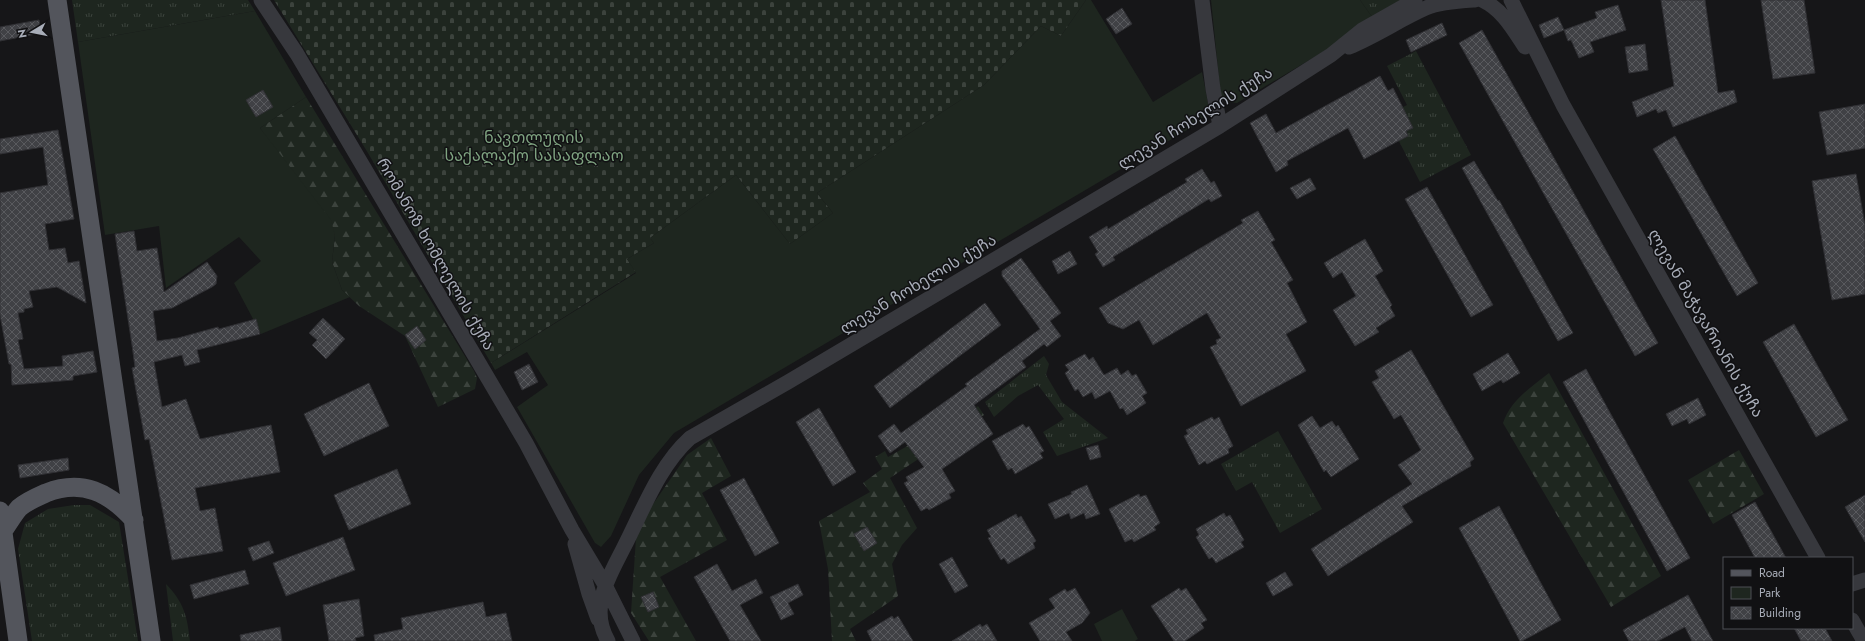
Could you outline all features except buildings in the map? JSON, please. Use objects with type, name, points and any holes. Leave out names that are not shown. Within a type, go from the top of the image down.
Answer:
[{"type":"main road","points":[[57,0],[151,641]]},
{"type":"main road","points":[[3,531],[20,508],[33,498],[50,492],[76,487],[90,489],[116,501],[134,520]]},
{"type":"main road","points":[[0,511],[18,641]]},
{"type":"street","name":"რომანოზ ხომლელის ქუჩა","points":[[261,0],[297,54],[495,389],[572,530],[605,585],[633,641]]},
{"type":"street","points":[[1202,0],[1213,89],[1220,126]]},
{"type":"street","name":"ლევან ჩოხელის ქუჩა","points":[[605,585],[653,488],[679,448],[690,438],[788,382],[1220,126],[1331,55],[1362,30],[1415,0]]},
{"type":"street","name":"ლევან ჩოხელის ქუჩა","points":[[1331,55],[1368,39],[1427,8],[1440,4],[1475,0]]},
{"type":"street","name":"ლევან მაჭავარიანის ქუჩა","points":[[1482,0],[1490,4],[1505,17],[1563,105]]},
{"type":"street","name":"ლევან მაჭავარიანის ქუჩა","points":[[1511,0],[1563,105],[1817,557]]},
{"type":"street","name":"რომანოზ ხომლელის ქუჩა","points":[[572,530],[582,571],[600,623],[608,641]]},
{"type":"street","points":[[582,571],[594,582],[605,585]]},
{"type":"street","points":[[1853,584],[1865,580]]},
{"type":"street","name":"რომანოზ ხომლელის ქუჩა","points":[[600,623],[600,607],[605,585]]},
{"type":"street","points":[[1853,622],[1864,641]]},
{"type":"green space","points":[[72,0],[248,0],[255,11],[78,42]]},
{"type":"green space","name":"ნავთლუღის საქალაქო სასაფლაო","points":[[274,0],[1086,0],[1061,36],[1041,26],[984,85],[817,193],[833,213],[790,244],[736,175],[650,238],[654,243],[627,259],[636,272],[491,363],[368,153]]},
{"type":"green space","points":[[1086,0],[1091,0],[1153,102],[1202,72],[1209,108],[1199,123],[674,433],[639,475],[611,536],[601,547],[595,543],[517,407],[548,385],[527,352],[495,370],[491,363],[636,273],[627,259],[654,243],[650,238],[736,175],[790,244],[833,213],[817,193],[984,85],[1041,26],[1061,36]]},
{"type":"green space","points":[[1211,0],[1360,0],[1375,21],[1237,103],[1228,102],[1221,98]]},
{"type":"green space","points":[[1360,0],[1408,0],[1375,21]]},
{"type":"green space","points":[[255,11],[306,97],[260,128],[331,220],[335,235],[332,262],[342,290],[350,297],[261,334],[234,283],[261,261],[239,237],[166,288],[159,226],[105,235],[78,42]]},
{"type":"green space","points":[[1416,51],[1471,155],[1420,182],[1386,116],[1407,105],[1387,66]]},
{"type":"green space","points":[[306,97],[474,371],[477,378],[475,389],[438,407],[405,336],[359,306],[342,290],[332,262],[335,235],[260,128]]},
{"type":"green space","points":[[1044,356],[1049,364],[1046,375],[1062,402],[1108,438],[1057,456],[1043,432],[1064,419],[1038,385],[1018,396],[994,417],[985,402]]},
{"type":"green space","points":[[1549,373],[1661,576],[1611,607],[1503,423],[1506,415],[1516,401],[1528,389]]},
{"type":"green space","points":[[978,406],[984,415],[890,478],[917,528],[902,545],[892,564],[898,596],[850,629],[856,641],[832,641],[828,569],[819,521],[870,492],[863,483],[882,469],[875,457],[885,451],[888,457]]},
{"type":"green space","points":[[1278,431],[1322,509],[1280,533],[1252,482],[1236,491],[1221,464]]},
{"type":"green space","points":[[711,438],[731,476],[702,493],[727,540],[660,577],[696,641],[649,641],[631,613],[636,538],[649,510],[687,455]]},
{"type":"green space","points":[[1739,450],[1764,494],[1713,524],[1688,480]]},
{"type":"green space","points":[[74,505],[90,505],[119,522],[138,641],[32,641],[18,549],[25,523],[48,509]]},
{"type":"green space","points":[[166,584],[177,597],[184,610],[188,624],[190,641],[173,641]]},
{"type":"green space","points":[[1122,609],[1138,639],[1135,641],[1102,641],[1094,624]]}]
